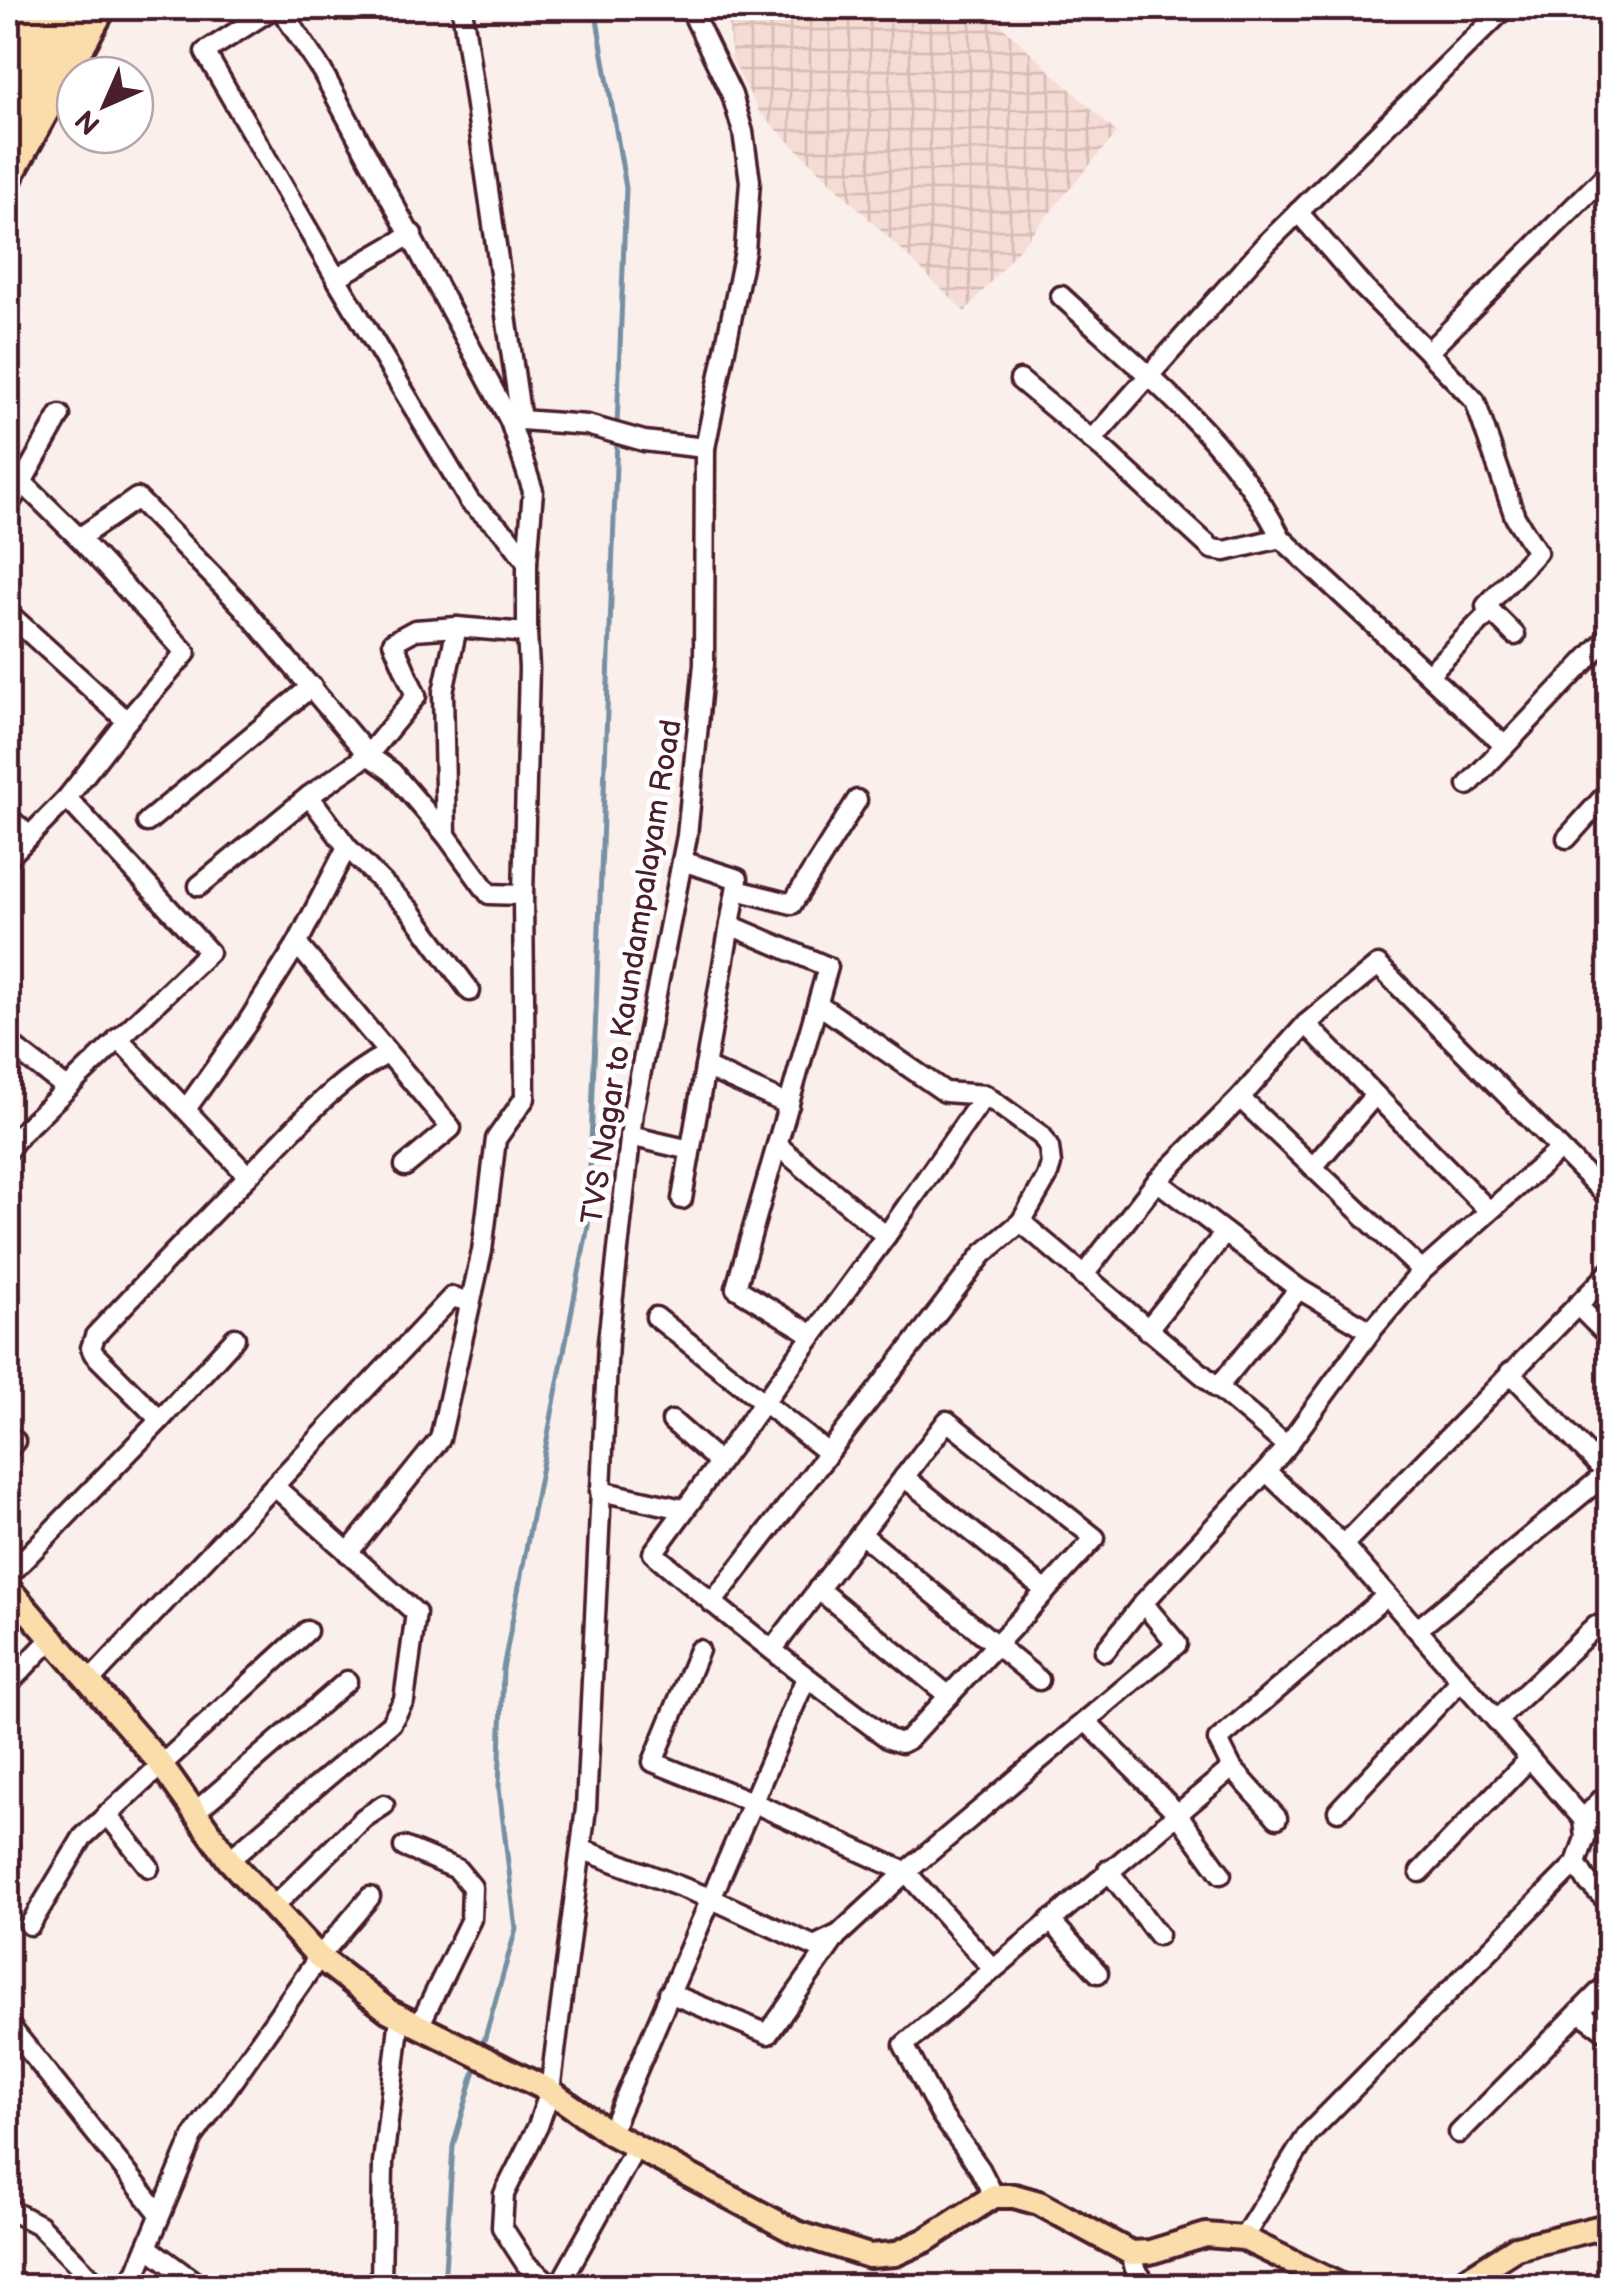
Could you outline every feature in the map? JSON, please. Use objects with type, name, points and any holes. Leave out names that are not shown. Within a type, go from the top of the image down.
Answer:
[{"type":"highway","points":[[8,95],[59,8]]},
{"type":"highway","points":[[8,138],[83,8]]},
{"type":"main road","points":[[8,64],[41,8]]},
{"type":"main road","points":[[8,182],[104,8]]},
{"type":"main road","points":[[8,1588],[160,1763],[229,1860],[320,1958],[388,2012],[550,2091],[610,2133],[797,2233],[869,2256],[895,2254],[926,2240],[994,2196],[1014,2196],[1039,2203],[1131,2253],[1150,2252],[1206,2235],[1243,2238],[1341,2286]]},
{"type":"main road","points":[[1456,2286],[1516,2248],[1610,2226]]},
{"type":"street","points":[[516,420],[322,71],[277,8],[205,52],[470,502],[506,534],[526,562]]},
{"type":"street","points":[[348,1552],[440,1439],[482,1251],[496,1139],[525,1098],[523,896],[529,668],[526,562],[533,490],[516,420],[462,8]]},
{"type":"street","name":"TVS Nagar to Kaundampalayam Road","points":[[556,2286],[526,2264],[502,2227],[504,2194],[538,2126],[550,2091],[581,1849],[608,1342],[630,1136],[682,861],[704,664],[705,448],[745,252],[750,182],[743,132],[732,96],[690,8]]},
{"type":"street","points":[[1092,440],[1298,212],[1505,8]]},
{"type":"street","points":[[1428,352],[1610,172]]},
{"type":"street","points":[[1298,212],[1364,288],[1475,401],[1514,517],[1537,552],[1486,606],[1514,635]]},
{"type":"street","points":[[336,278],[412,234]]},
{"type":"street","points":[[1060,296],[1215,443],[1261,498],[1281,538],[1506,746]]},
{"type":"street","points":[[1020,380],[1212,549],[1225,552],[1281,538]]},
{"type":"street","points":[[8,507],[60,415]]},
{"type":"street","points":[[516,420],[587,425],[644,440],[705,448]]},
{"type":"street","points":[[8,858],[67,798],[186,653],[80,538],[22,482]]},
{"type":"street","points":[[80,538],[137,498],[242,606],[368,756],[392,772],[446,835],[489,894],[523,896]]},
{"type":"street","points":[[1429,674],[1492,611]]},
{"type":"street","points":[[8,613],[128,722]]},
{"type":"street","points":[[200,886],[308,796],[368,756],[416,696],[394,642],[415,630],[457,628],[526,634]]},
{"type":"street","points":[[446,835],[442,692],[457,628]]},
{"type":"street","points":[[1468,786],[1610,635]]},
{"type":"street","points":[[148,822],[312,686]]},
{"type":"street","points":[[1567,838],[1610,790]]},
{"type":"street","points":[[308,796],[346,847],[410,910],[470,991]]},
{"type":"street","points":[[8,1150],[14,1127],[67,1088],[209,952],[67,798]]},
{"type":"street","points":[[736,890],[792,904],[857,800]]},
{"type":"street","points":[[8,817],[28,836]]},
{"type":"street","points":[[186,1109],[297,944],[346,847]]},
{"type":"street","points":[[682,861],[738,879],[682,1198]]},
{"type":"street","points":[[730,925],[828,966],[736,1288],[813,1334]]},
{"type":"street","points":[[297,944],[451,1128],[405,1166]]},
{"type":"street","points":[[1083,1276],[1157,1181],[1240,1098],[1306,1024],[1378,965],[1610,1199]]},
{"type":"street","points":[[712,1603],[983,1254],[1021,1222],[1051,1164],[1050,1148],[1042,1136],[985,1096],[945,1092],[818,1004]]},
{"type":"street","points":[[1306,1024],[1488,1210]]},
{"type":"street","points":[[118,1038],[248,1176]]},
{"type":"street","points":[[8,1043],[67,1088]]},
{"type":"street","points":[[160,1420],[94,1354],[92,1342],[327,1096],[387,1054]]},
{"type":"street","points":[[705,1066],[789,1105]]},
{"type":"street","points":[[772,1650],[948,1421],[1094,1538],[909,1740],[901,1743],[888,1739],[806,1678],[653,1553],[985,1096]]},
{"type":"street","points":[[1313,1167],[1375,1096]]},
{"type":"street","points":[[1240,1098],[1422,1272]]},
{"type":"street","points":[[630,1136],[690,1150]]},
{"type":"street","points":[[777,1145],[886,1236]]},
{"type":"street","points":[[1105,1651],[1287,1446],[1371,1331],[1422,1272],[1560,1149]]},
{"type":"street","points":[[1157,1181],[1298,1288],[1371,1331]]},
{"type":"street","points":[[1021,1222],[1287,1446]]},
{"type":"street","points":[[1147,1330],[1225,1233]]},
{"type":"street","points":[[1343,1544],[1610,1272]]},
{"type":"street","points":[[1216,1388],[1298,1288]]},
{"type":"street","points":[[89,1682],[452,1297],[470,1302]]},
{"type":"street","points":[[1577,1305],[1610,1338]]},
{"type":"street","points":[[656,1317],[828,1453]]},
{"type":"street","points":[[8,1576],[235,1338]]},
{"type":"street","points":[[1418,1628],[1608,1476],[1510,1372]]},
{"type":"street","points":[[672,1421],[718,1462]]},
{"type":"street","points":[[1266,1470],[1343,1544],[1583,1819],[1603,1823],[1610,1830]]},
{"type":"street","points":[[904,1478],[1046,1591]]},
{"type":"street","points":[[229,1860],[391,1723],[404,1700],[416,1613],[274,1486]]},
{"type":"street","points":[[600,1491],[683,1509]]},
{"type":"street","points":[[861,1534],[1039,1680]]},
{"type":"street","points":[[818,1589],[948,1696]]},
{"type":"street","points":[[1277,1818],[1232,1768],[1218,1740],[1386,1597]]},
{"type":"street","points":[[670,1994],[768,2034],[839,1934],[906,1872],[1177,1644],[1143,1604]]},
{"type":"street","points":[[1497,1720],[1596,1626]]},
{"type":"street","points":[[30,1925],[83,1837],[307,1631]]},
{"type":"street","points":[[8,1684],[52,1639]]},
{"type":"street","points":[[700,1650],[653,1762],[906,1872],[992,1969]]},
{"type":"street","points":[[610,2133],[806,1678]]},
{"type":"street","points":[[1338,1811],[1461,1680]]},
{"type":"street","points":[[194,1812],[347,1681]]},
{"type":"street","points":[[1086,1720],[1176,1812],[1221,1874]]},
{"type":"street","points":[[1420,1872],[1529,1759]]},
{"type":"street","points":[[994,2196],[940,2112],[904,2044],[1232,1768]]},
{"type":"street","points":[[1243,2238],[1308,2134],[1576,1863],[1584,1838],[1583,1819],[1610,1791]]},
{"type":"street","points":[[273,1908],[364,1818],[384,1804]]},
{"type":"street","points":[[107,1814],[149,1868]]},
{"type":"street","points":[[381,2286],[383,2163],[419,2026],[471,1918],[472,1887],[457,1869],[404,1848]]},
{"type":"street","points":[[581,1849],[710,1898],[814,1946],[839,1934]]},
{"type":"street","points":[[1576,1863],[1587,1881],[1610,1904]]},
{"type":"street","points":[[1108,1870],[1158,1935]]},
{"type":"street","points":[[127,2286],[193,2137],[320,1958],[370,1897]]},
{"type":"street","points":[[1050,1920],[1098,1973]]},
{"type":"street","points":[[1459,2132],[1610,1981]]},
{"type":"street","points":[[1579,2012],[1610,2034]]},
{"type":"street","points":[[8,2024],[160,2214]]},
{"type":"street","points":[[556,2286],[636,2147]]},
{"type":"street","points":[[8,2209],[39,2225],[100,2286]]},
{"type":"street","points":[[146,2247],[200,2286]]},
{"type":"street","points":[[1131,2253],[1135,2269],[1148,2286]]},
{"type":"shaded area","points":[[727,8],[983,8],[1117,133],[965,312],[760,113],[732,60]]},
{"type":"waterway","points":[[595,8],[626,188],[617,427]]},
{"type":"waterway","points":[[482,2048],[516,1929],[499,1788],[503,1669],[588,1226],[617,438]]},
{"type":"waterway","points":[[444,2286],[453,2146],[477,2063]]}]
